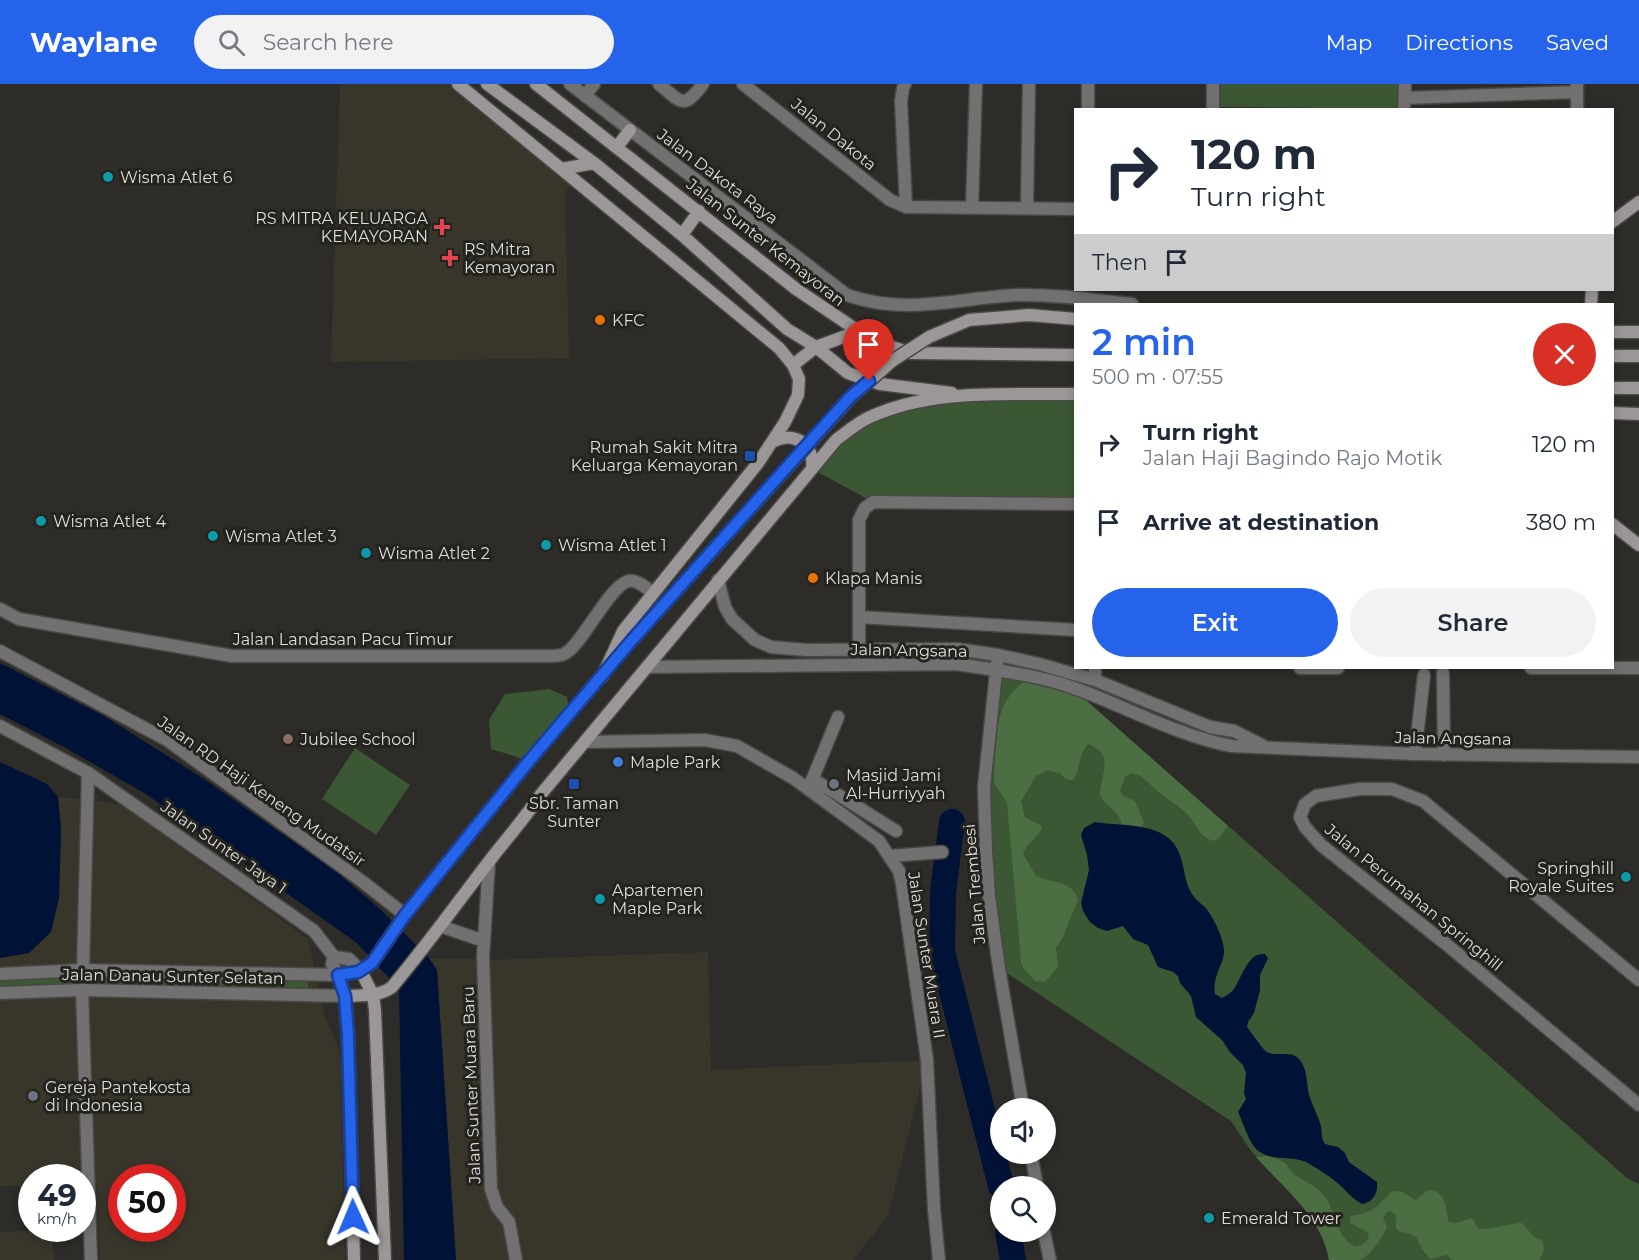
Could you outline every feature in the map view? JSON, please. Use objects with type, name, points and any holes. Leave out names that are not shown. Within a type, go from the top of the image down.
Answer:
[{"type":"main road","points":[[458,84],[778,348],[793,365],[800,379],[798,394],[774,441],[623,631],[602,677]]},
{"type":"main road","points":[[488,84],[594,163],[682,235],[787,329],[816,347],[848,373],[880,384],[969,395]]},
{"type":"main road","name":"Jalan Sunter Kemayoran","points":[[536,84],[796,289],[873,341],[911,353],[1074,355]]},
{"type":"main road","points":[[617,147],[630,130]]},
{"type":"main road","points":[[562,169],[594,163]]},
{"type":"main road","points":[[1614,220],[1639,202]]},
{"type":"main road","points":[[682,235],[699,211]]},
{"type":"main road","points":[[746,292],[746,322]]},
{"type":"main road","points":[[354,1260],[351,1112],[345,996],[338,975],[361,971],[373,961],[402,920],[529,761],[632,640],[850,397],[892,361],[929,337],[969,320],[1029,315],[1074,319]]},
{"type":"main road","points":[[793,365],[816,347],[857,332]]},
{"type":"main road","points":[[1614,332],[1639,332]]},
{"type":"main road","points":[[1614,356],[1639,356]]},
{"type":"main road","points":[[1614,388],[1639,388]]},
{"type":"main road","points":[[345,996],[373,995],[386,992],[392,987],[585,742],[836,440],[868,417],[903,404],[969,395],[1074,394]]},
{"type":"main road","points":[[1614,413],[1639,414]]},
{"type":"main road","points":[[774,441],[786,437],[800,440],[812,456],[812,469]]},
{"type":"main road","points":[[1614,526],[1639,545]]},
{"type":"main road","points":[[361,971],[373,995],[375,1010],[385,1260]]},
{"type":"street","name":"Jalan Dakota Raya","points":[[570,84],[847,295],[888,305],[907,306],[1017,295],[1049,295],[1123,303]]},
{"type":"street","points":[[585,96],[594,84]]},
{"type":"street","points":[[659,84],[679,100],[686,102],[691,100],[704,84]]},
{"type":"street","name":"Jalan Dakota","points":[[743,84],[890,200],[906,207],[1074,209]]},
{"type":"street","name":"Jalan Dakota","points":[[905,84],[901,101],[906,207]]},
{"type":"street","points":[[972,207],[976,84]]},
{"type":"street","points":[[1027,207],[1029,84]]},
{"type":"street","points":[[1088,84],[1088,108]]},
{"type":"street","points":[[1213,84],[1213,108]]},
{"type":"street","points":[[1405,84],[1405,104],[1577,88],[1577,108]]},
{"type":"street","points":[[859,650],[859,520],[865,508],[873,502],[1074,504]]},
{"type":"street","name":"Jalan Angsana","points":[[718,580],[725,607],[732,620],[748,635],[763,644],[781,649],[957,649],[1095,674],[1200,723],[1234,731],[1266,747]]},
{"type":"street","name":"Jalan Landasan Pacu Timur","points":[[0,609],[19,619],[232,656],[551,656],[567,652],[576,644],[622,584],[634,581],[653,593]]},
{"type":"street","points":[[860,617],[1074,630]]},
{"type":"street","name":"Jalan RD Haji Keneng Mudatsir","points":[[0,651],[167,740],[363,882],[402,920]]},
{"type":"street","name":"Jalan Trembesi","points":[[998,656],[984,787],[986,850],[989,896],[999,968],[1021,1098]]},
{"type":"street","name":"Jalan Angsana","points":[[647,667],[956,664],[997,670],[1071,687],[1206,741],[1231,746],[1415,754],[1639,757]]},
{"type":"street","points":[[1614,668],[1639,668]]},
{"type":"street","points":[[1415,754],[1422,671],[1435,677],[1444,670]]},
{"type":"street","points":[[1444,670],[1444,754]]},
{"type":"street","points":[[838,717],[811,784],[896,831]]},
{"type":"street","name":"Jalan Sunter Jaya 1","points":[[0,726],[88,772],[314,931],[333,957],[332,964],[338,975]]},
{"type":"street","name":"Jalan Sunter Muara II","points":[[585,742],[705,740],[737,746],[811,784],[879,841],[890,856],[899,871],[927,1060],[933,1209],[939,1260]]},
{"type":"street","points":[[82,970],[88,772]]},
{"type":"street","name":"Jalan Perumahan Springhill","points":[[1639,980],[1423,801],[1392,789],[1360,789],[1316,796],[1305,804],[1300,817],[1305,827],[1321,844],[1446,944],[1639,1105]]},
{"type":"street","points":[[890,856],[942,852]]},
{"type":"street","name":"Jalan Sunter Muara Baru","points":[[489,862],[483,957],[491,1189],[497,1207],[509,1222],[516,1260]]},
{"type":"street","points":[[440,926],[484,941]]},
{"type":"street","name":"Jalan Sunter Jaya 1","points":[[333,957],[349,959],[361,971]]},
{"type":"street","name":"Jalan Danau Sunter Selatan","points":[[0,974],[82,970],[338,975]]},
{"type":"street","points":[[82,990],[91,1260]]},
{"type":"street","name":"Jalan Danau Sunter Selatan","points":[[0,993],[82,990],[345,996]]},
{"type":"street","points":[[1046,1242],[1050,1260]]},
{"type":"shaded area","name":"RS Mitra Kemayoran","points":[[342,84],[450,84],[572,185],[565,192],[569,358],[331,362],[340,86]]},
{"type":"shaded area","points":[[58,797],[121,804],[308,939],[325,1017],[340,1052],[345,1260],[100,1260],[96,1164],[18,1164],[18,1186],[0,1186],[0,958],[29,953],[51,932],[59,898],[61,829]]},
{"type":"shaded area","points":[[708,952],[711,1070],[927,1060],[888,1216],[853,1260],[456,1260],[437,970],[429,958],[491,960]]},
{"type":"shaded area","points":[[18,1231],[18,1242],[53,1242],[54,1260],[0,1260],[0,1232]]},
{"type":"green space","points":[[1218,84],[1399,84],[1398,108],[1217,107]]},
{"type":"green space","points":[[1074,394],[1074,502],[873,502],[812,469],[836,440],[903,404]]},
{"type":"green space","points":[[997,670],[1071,687],[1627,1178],[1639,1184],[1639,1260],[1329,1260],[1319,1231],[1311,1218],[1254,1155],[1231,1121],[999,968],[986,850]]},
{"type":"green space","points":[[1032,677],[1071,687],[1228,826],[1220,837],[1214,841],[1209,839],[1202,834],[1182,809],[1144,779],[1131,773],[1125,777],[1120,790],[1122,795],[1135,801],[1144,822],[1142,827],[1121,824],[1118,815],[1100,795],[1104,766],[1102,753],[1088,744],[1073,780],[1048,770],[1036,776],[1021,801],[1025,817],[1042,826],[1023,854],[1036,876],[1066,885],[1078,900],[1056,948],[1058,967],[1045,982],[1035,981],[1023,968],[1021,961],[1007,803],[994,780],[996,736],[1003,708],[1009,696],[1019,685]]},
{"type":"green space","points":[[549,689],[567,697],[569,711],[527,760],[491,749],[489,720],[505,694]]},
{"type":"green space","points":[[355,748],[410,785],[376,835],[322,799]]},
{"type":"green space","points":[[0,974],[306,975],[310,995],[0,994]]},
{"type":"green space","points":[[1269,1156],[1284,1163],[1295,1175],[1322,1193],[1329,1203],[1343,1236],[1353,1245],[1360,1245],[1369,1238],[1367,1232],[1350,1223],[1350,1216],[1374,1208],[1392,1191],[1402,1192],[1416,1200],[1426,1191],[1432,1190],[1441,1195],[1449,1222],[1456,1223],[1472,1218],[1478,1228],[1484,1229],[1522,1223],[1534,1237],[1543,1241],[1544,1251],[1539,1260],[1452,1260],[1447,1255],[1430,1259],[1416,1237],[1397,1230],[1396,1215],[1390,1211],[1383,1218],[1387,1227],[1385,1231],[1367,1255],[1359,1260],[1329,1260],[1319,1230],[1310,1217],[1290,1192],[1256,1157]]},
{"type":"water","points":[[0,663],[104,716],[204,779],[338,873],[381,910],[429,958],[437,970],[456,1260],[404,1260],[399,989],[357,943],[146,794],[64,747],[0,714]]},
{"type":"water","points":[[0,762],[47,784],[58,797],[61,829],[59,898],[51,932],[29,953],[0,958]]},
{"type":"water","points":[[1095,822],[1156,831],[1166,836],[1174,844],[1180,855],[1189,889],[1211,915],[1222,940],[1224,955],[1215,981],[1215,994],[1222,998],[1232,992],[1246,966],[1254,957],[1265,954],[1268,958],[1260,975],[1260,990],[1254,1013],[1247,1027],[1267,1052],[1296,1056],[1302,1063],[1309,1095],[1320,1122],[1325,1144],[1338,1147],[1345,1153],[1349,1162],[1377,1182],[1376,1194],[1372,1199],[1362,1204],[1333,1179],[1306,1162],[1271,1157],[1256,1149],[1238,1112],[1246,1099],[1244,1093],[1246,1073],[1243,1065],[1223,1041],[1196,1017],[1191,996],[1180,983],[1178,976],[1158,967],[1148,945],[1133,939],[1123,926],[1107,931],[1098,928],[1090,922],[1083,911],[1081,903],[1089,870],[1081,835],[1084,828]]},
{"type":"waterway","points":[[952,822],[943,892],[942,952],[998,1176]]},
{"type":"waterway","points":[[1010,1242],[1013,1260]]},
{"type":"place","name":"Wisma Atlet 6","points":[[108,177]]},
{"type":"place","name":"RS MITRA KELUARGA KEMAYORAN","points":[[442,227]]},
{"type":"place","name":"RS Mitra Kemayoran","points":[[450,258]]},
{"type":"place","name":"KFC","points":[[600,320]]},
{"type":"place","name":"Rumah Sakit Mitra Keluarga Kemayoran","points":[[750,456]]},
{"type":"place","name":"Wisma Atlet 4","points":[[41,521]]},
{"type":"place","name":"Wisma Atlet 3","points":[[213,536]]},
{"type":"place","name":"Wisma Atlet 1","points":[[546,545]]},
{"type":"place","name":"Wisma Atlet 2","points":[[366,553]]},
{"type":"place","name":"Klapa Manis","points":[[813,578]]},
{"type":"place","name":"Jubilee School","points":[[288,739]]},
{"type":"place","name":"Maple Park","points":[[618,762]]},
{"type":"place","name":"Sbr. Taman Sunter","points":[[574,784]]},
{"type":"place","name":"Masjid Jami Al-Hurriyyah","points":[[834,784]]},
{"type":"place","name":"Springhill Royale Suites","points":[[1626,877]]},
{"type":"place","name":"Apartemen Maple Park","points":[[600,899]]},
{"type":"place","name":"Gereja Pantekosta di Indonesia","points":[[33,1096]]},
{"type":"place","name":"Emerald Tower","points":[[1209,1218]]},
{"type":"route","points":[[353,1217],[348,1035],[345,996],[338,975],[358,972],[372,963],[405,915],[529,761],[632,640],[850,397],[869,381]]}]
